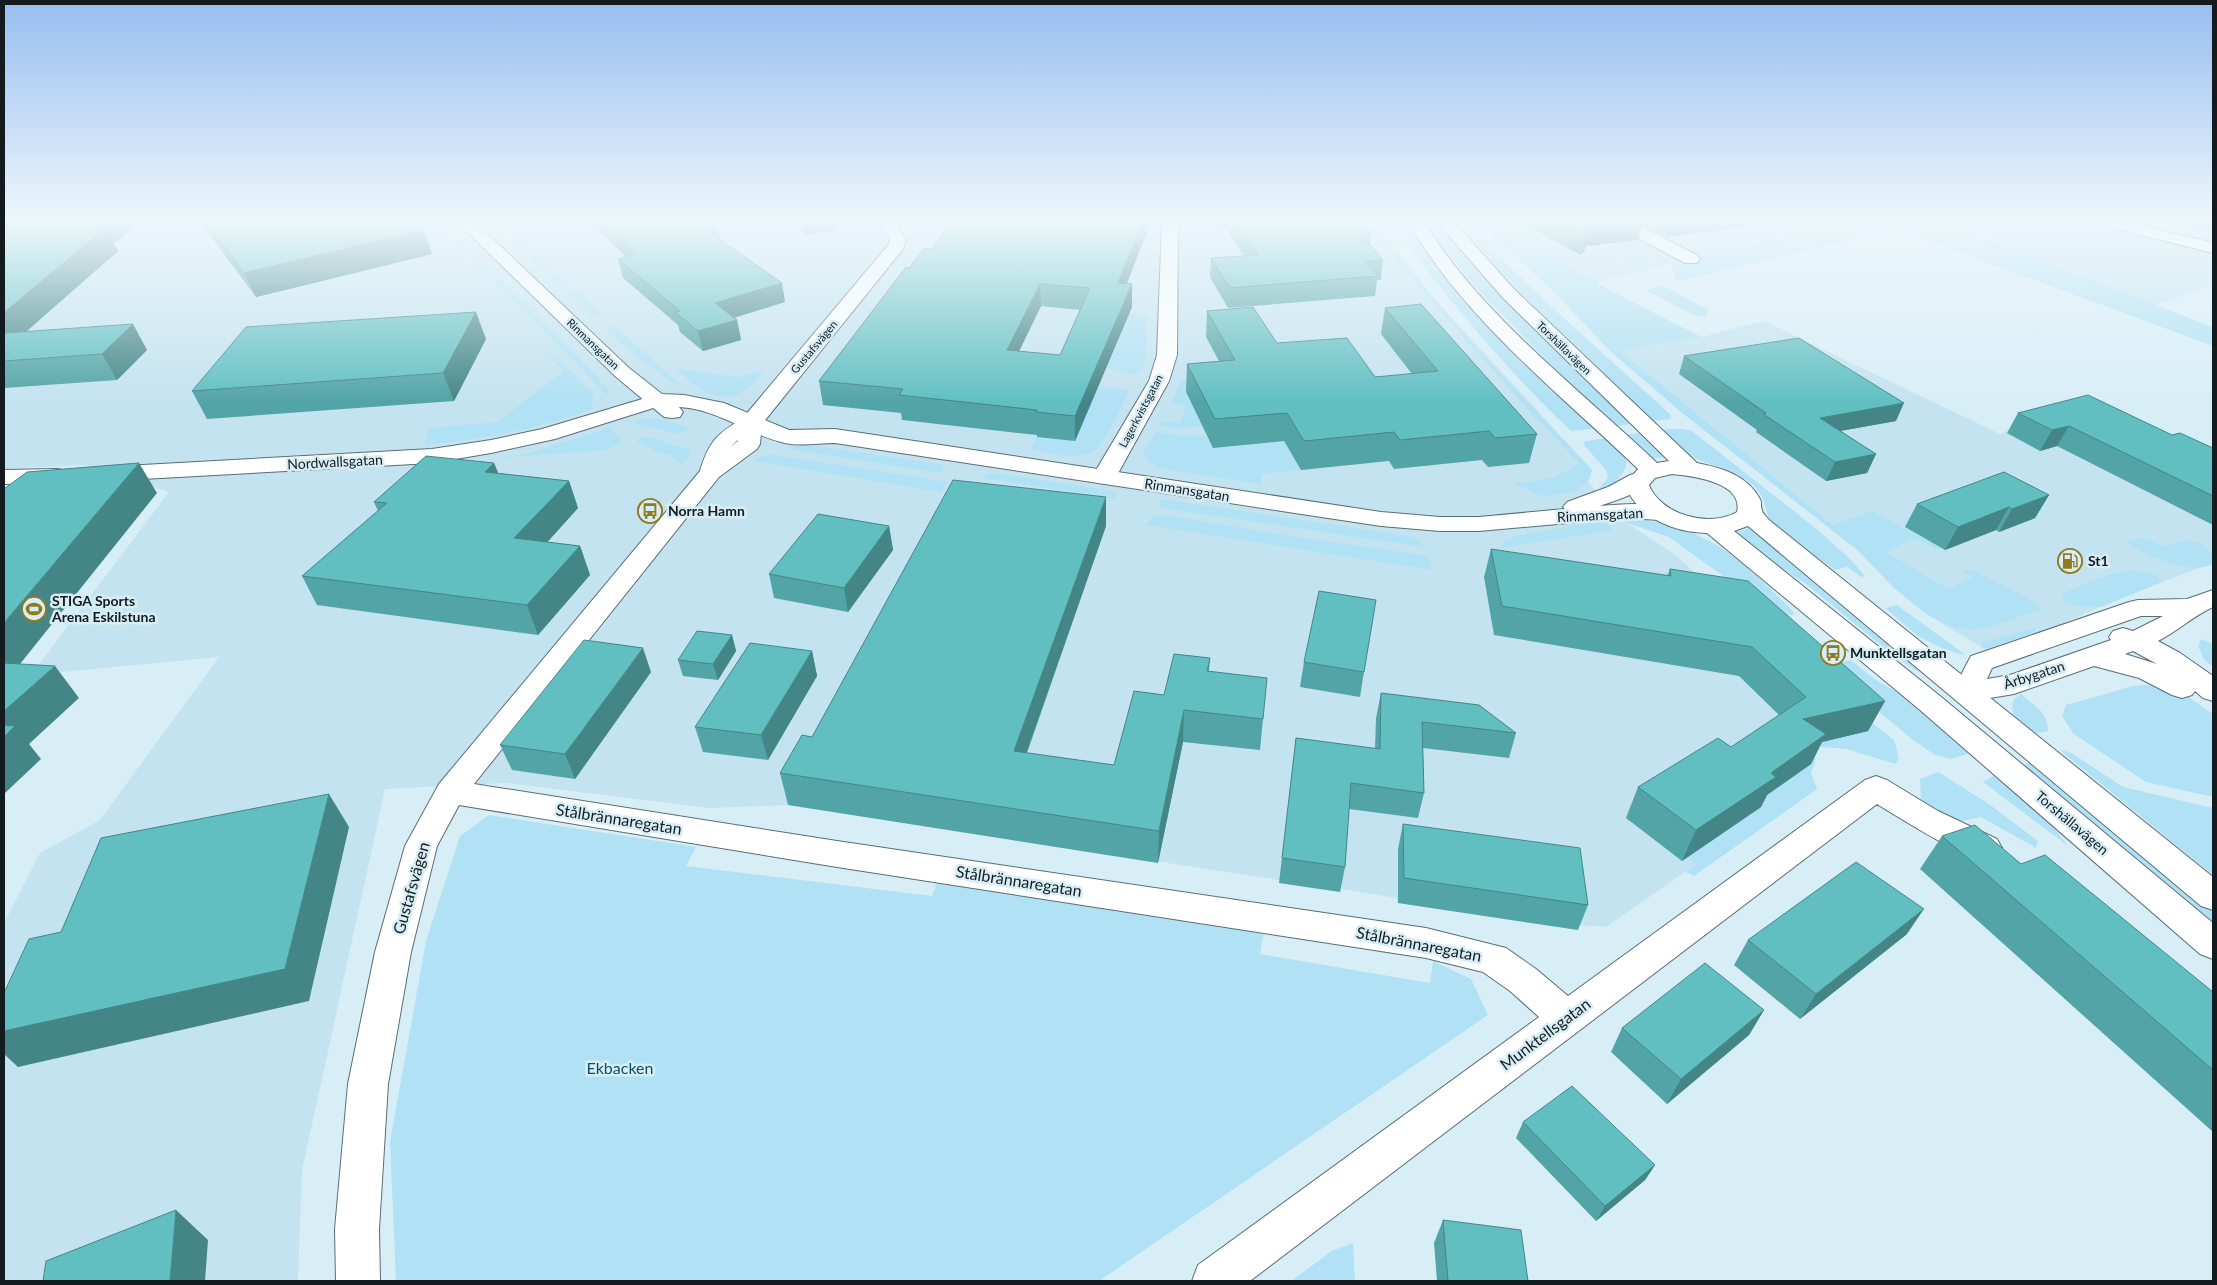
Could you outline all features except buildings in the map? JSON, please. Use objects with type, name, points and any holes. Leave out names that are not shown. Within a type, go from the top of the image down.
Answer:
[{"type":"street","name":"Rinmansgatan","points":[[528,282],[642,390],[659,400],[673,412],[701,421],[726,424],[750,423],[786,437],[835,436],[1382,519],[1440,524],[1479,524],[1634,511],[1661,513]]},
{"type":"street","name":"Gustafsvägen","points":[[358,1281],[357,1229],[368,1084],[392,952],[421,846],[450,792],[711,472],[749,444],[750,423],[866,282]]},
{"type":"street","name":"Lagerkvistsgatan","points":[[1104,478],[1159,381],[1167,355],[1169,282]]},
{"type":"street","points":[[1461,282],[1482,307],[1645,475]]},
{"type":"street","name":"Torshällavägen","points":[[1498,282],[1689,468]]},
{"type":"street","name":"Nordwallsgatan","points":[[4,477],[48,477],[432,456],[465,452],[550,435],[659,400]]},
{"type":"street","points":[[1750,512],[1745,518],[1735,523],[1713,526],[1681,521],[1661,513],[1640,497],[1637,485],[1645,475],[1672,467],[1689,468],[1714,475],[1732,483],[1745,495],[1750,506],[1750,512],[1760,525],[2213,896]]},
{"type":"street","name":"Rinmansgatan","points":[[1540,519],[1616,492],[1645,475]]},
{"type":"street","points":[[19,498],[48,477]]},
{"type":"street","name":"Torshällavägen","points":[[1713,526],[1930,703],[2213,944]]},
{"type":"street","name":"Årbygatan","points":[[2202,602],[2168,625],[2135,641],[2014,684],[1966,692],[1982,662],[2138,608],[2202,602]]},
{"type":"street","points":[[2086,626],[2135,641],[2186,668],[2213,691]]},
{"type":"street","points":[[2092,656],[2135,666],[2161,675],[2213,707]]},
{"type":"street","points":[[1930,703],[1964,692]]},
{"type":"street","name":"Munktellsgatan","points":[[1214,1281],[1876,788],[1927,820],[2012,861]]},
{"type":"street","name":"Stålbrännaregatan","points":[[450,792],[846,855],[1426,943],[1493,959],[1523,980],[1567,1018]]},
{"type":"shaded area","points":[[4,282],[1421,282],[1431,295],[1592,470],[1588,482],[1627,523],[1677,556],[1743,617],[1809,744],[1761,807],[1688,856],[1695,865],[1606,927],[1577,925],[1578,930],[1397,903],[1397,898],[1341,889],[1341,892],[1279,883],[1279,880],[788,805],[709,808],[505,783],[385,789],[302,1171],[298,1281],[4,1281],[4,923],[40,853],[100,820],[219,657],[31,675],[169,492],[85,465],[4,469]]},
{"type":"shaded area","points":[[1543,282],[1596,282],[1554,292]]},
{"type":"shaded area","points":[[2096,282],[2213,282],[2213,285],[2156,305]]},
{"type":"shaded area","points":[[1764,321],[2000,434],[2064,406],[2213,468],[2213,563],[2130,594],[2020,642],[1990,652],[1926,614],[1893,587],[1833,525],[1619,351],[1701,337]]},
{"type":"green space","points":[[495,282],[503,282],[577,355],[609,391],[607,395]]},
{"type":"green space","points":[[555,282],[567,283],[558,285]]},
{"type":"green space","points":[[1414,282],[1421,282],[1479,350],[1592,470],[1588,482],[1575,491],[1544,497],[1514,484],[1554,478],[1579,463],[1531,413]]},
{"type":"green space","points":[[1436,282],[1455,282],[1496,330],[1552,389],[1599,428],[1571,431],[1522,382],[1476,331]]},
{"type":"green space","points":[[1471,282],[1495,282],[1630,424],[1612,427]]},
{"type":"green space","points":[[1511,282],[1526,282],[1671,415],[1670,419],[1645,422],[1630,402]]},
{"type":"green space","points":[[1543,282],[1599,282],[1598,284],[1701,337],[1620,351],[1833,525],[1872,511],[1941,548],[1937,550],[1916,538],[1886,552],[1948,589],[1972,578],[1962,571],[1972,570],[2034,601],[2042,609],[1990,627],[1972,630],[1953,627],[1926,614],[1893,587],[1861,553],[1681,412],[1610,351]]},
{"type":"green space","points":[[2040,282],[2096,282],[2213,327],[2213,346]]},
{"type":"green space","points":[[1664,286],[1708,310],[1707,315],[1698,317],[1645,290]]},
{"type":"green space","points":[[574,288],[601,314],[592,317],[566,293]]},
{"type":"green space","points":[[1129,313],[1147,315],[1146,355],[1141,369],[1136,375],[1107,368]]},
{"type":"green space","points":[[614,325],[680,384],[676,385],[639,359],[608,332],[607,327]]},
{"type":"green space","points":[[545,351],[570,370],[593,394],[592,409],[510,432],[468,440],[425,445],[428,428],[498,422],[563,371]]},
{"type":"green space","points":[[675,368],[738,377],[764,371],[753,384],[742,392],[731,396],[720,396],[697,387]]},
{"type":"green space","points":[[1181,379],[1233,387],[1186,392],[1202,426],[1179,428],[1159,426],[1163,421],[1180,423],[1186,407],[1172,402]]},
{"type":"green space","points":[[1098,386],[1129,390],[1109,431],[1095,450],[1088,454],[1072,456],[1030,449],[1037,437],[1075,441]]},
{"type":"green space","points":[[640,419],[660,419],[689,428],[678,434],[633,422]]},
{"type":"green space","points":[[1275,426],[1301,470],[1261,474],[1261,484],[1163,469],[1152,464],[1143,454],[1156,432],[1184,436],[1206,435],[1213,448]]},
{"type":"green space","points":[[610,428],[623,442],[607,450],[493,458],[525,454]]},
{"type":"green space","points":[[1665,429],[1692,431],[1818,530],[1851,560],[1865,576],[1861,577],[1847,567],[1835,570],[1782,535],[1771,523],[1763,499],[1755,487],[1736,474],[1682,452],[1654,432]]},
{"type":"green space","points":[[1642,433],[1667,457],[1649,459],[1621,435]]},
{"type":"green space","points":[[640,437],[652,438],[691,450],[689,457],[682,464],[670,455],[655,451],[637,442]]},
{"type":"green space","points":[[1609,438],[1622,451],[1626,459],[1626,465],[1622,475],[1602,490],[1599,488],[1608,478],[1606,470],[1583,444],[1585,441]]},
{"type":"green space","points":[[796,443],[939,464],[945,469],[940,473],[789,449],[791,444]]},
{"type":"green space","points":[[768,454],[948,482],[941,492],[754,461]]},
{"type":"green space","points":[[996,473],[1108,490],[1115,494],[1116,499],[982,478],[987,474]]},
{"type":"green space","points":[[1159,500],[1395,534],[1417,538],[1424,547],[1169,509],[1158,506]]},
{"type":"green space","points":[[1164,515],[1296,537],[1429,556],[1432,570],[1147,525],[1152,517]]},
{"type":"green space","points":[[1623,517],[1668,525],[1690,532],[1721,547],[1767,586],[1795,614],[1771,619],[1730,581],[1669,537],[1627,523]]},
{"type":"green space","points":[[1604,520],[1612,530],[1502,548],[1503,541],[1516,536]]},
{"type":"green space","points":[[1754,526],[1929,674],[1915,670],[1893,655],[1805,583],[1765,558],[1735,533]]},
{"type":"green space","points":[[2143,537],[2166,547],[2191,540],[2201,544],[2213,554],[2213,564],[2203,567],[2181,566],[2157,558],[2127,543]]},
{"type":"green space","points":[[2136,570],[2156,575],[2162,582],[2101,607],[2079,607],[2062,600],[2064,593],[2090,582],[2117,573]]},
{"type":"green space","points":[[1897,605],[1967,656],[1939,647],[1918,636],[1885,608]]},
{"type":"green space","points":[[2037,627],[2022,640],[2010,645],[1990,652],[1982,647],[1982,643]]},
{"type":"green space","points":[[2201,639],[2213,644],[2213,666],[2204,660],[2198,646]]},
{"type":"green space","points":[[1798,644],[1830,665],[1850,660],[1876,680],[1922,707],[1974,752],[1951,759],[1935,755],[1912,739]]},
{"type":"green space","points":[[2163,684],[2189,697],[2213,714],[2213,797],[2146,782],[2074,734],[2062,716],[2066,705],[2133,686]]},
{"type":"green space","points":[[2021,694],[2043,714],[2048,731],[2028,735],[2018,724],[2012,706],[2013,700]]},
{"type":"green space","points":[[1857,711],[1894,740],[1899,758],[1895,764],[1847,749],[1821,747],[1817,743],[1867,731]]},
{"type":"green space","points":[[1789,746],[1816,759],[1811,773],[1817,789],[1694,876],[1686,872],[1695,865],[1688,857]]},
{"type":"green space","points":[[2061,751],[2073,754],[2123,787],[2213,808],[2213,875]]},
{"type":"green space","points":[[2036,761],[2213,908],[2213,937],[2013,768]]},
{"type":"green space","points":[[1938,772],[1989,804],[2038,841],[2036,848],[1981,817],[1948,824],[1931,816],[1921,799],[1920,779]]},
{"type":"green space","points":[[1998,773],[2038,807],[2068,846],[1983,782]]},
{"type":"green space","name":"Ekbacken","points":[[489,815],[696,847],[686,866],[932,896],[938,880],[1264,931],[1260,954],[1430,983],[1433,961],[1471,979],[1488,1015],[1099,1281],[396,1281],[390,1142],[426,941],[460,836]]},
{"type":"green space","points":[[1353,1243],[1355,1281],[1291,1281],[1332,1251]]},
{"type":"place","name":"Norra Hamn","points":[[650,511]]},
{"type":"place","name":"St1","points":[[2070,561]]},
{"type":"place","name":"STIGA Sports Arena Eskilstuna","points":[[34,609]]},
{"type":"place","name":"Munktellsgatan","points":[[1833,653]]}]
